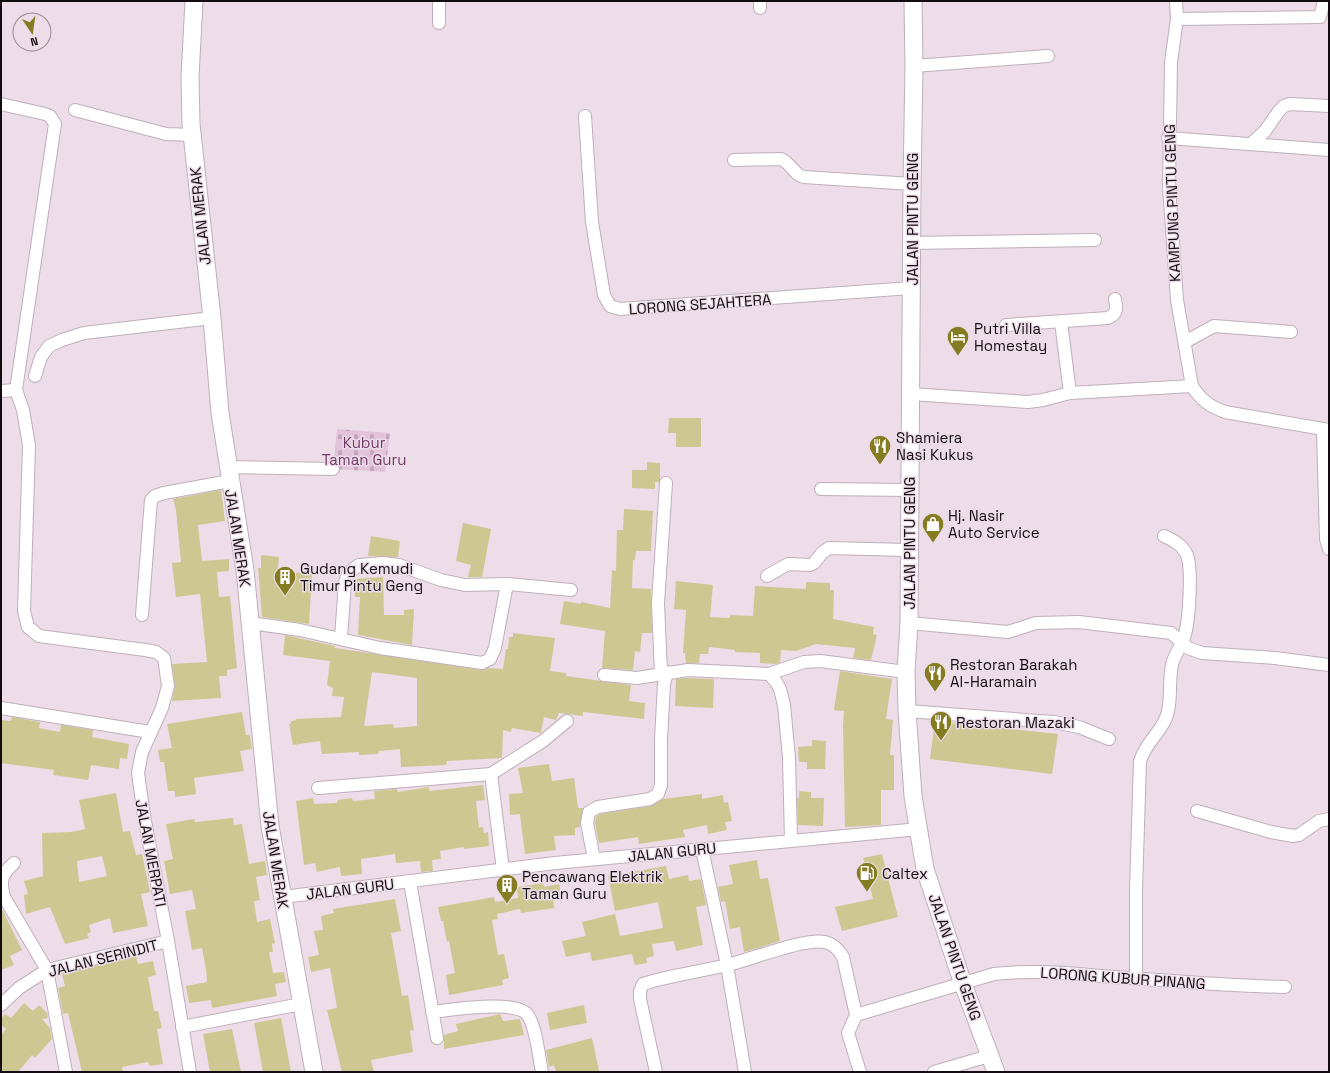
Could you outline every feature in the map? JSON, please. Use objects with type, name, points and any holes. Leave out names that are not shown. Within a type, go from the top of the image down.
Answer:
[{"type":"main road","name":"JALAN MERAK","points":[[194,1],[190,77],[192,135],[212,318],[220,413],[228,474],[244,570],[270,826],[314,1072]]},
{"type":"main road","name":"JALAN PINTU GENG","points":[[913,1],[914,66],[908,550],[909,623],[906,672],[913,796],[925,869],[963,984],[996,1072]]},
{"type":"street","points":[[439,1],[439,23]]},
{"type":"street","name":"KAMPUNG PINTU GENG","points":[[1176,1],[1177,19],[1171,62],[1168,138],[1169,186],[1177,300],[1192,386]]},
{"type":"street","points":[[1177,19],[1320,17],[1324,1]]},
{"type":"street","points":[[914,66],[1048,56]]},
{"type":"street","points":[[1,104],[45,114],[50,116],[55,124],[16,390],[1,391]]},
{"type":"street","points":[[1251,144],[1265,131],[1279,110],[1284,106],[1290,104],[1329,106]]},
{"type":"street","points":[[75,110],[166,134],[192,135]]},
{"type":"street","name":"LORONG SEJAHTERA","points":[[585,116],[592,222],[604,295],[610,306],[620,309],[911,288]]},
{"type":"street","points":[[1168,138],[1329,150]]},
{"type":"street","points":[[734,160],[781,159],[787,163],[796,174],[804,177],[912,184]]},
{"type":"street","points":[[912,243],[1094,240]]},
{"type":"street","points":[[1006,325],[1108,318],[1114,315],[1117,309],[1116,299]]},
{"type":"street","points":[[35,376],[41,358],[49,346],[62,340],[84,333],[212,318]]},
{"type":"street","points":[[1061,322],[1070,393]]},
{"type":"street","points":[[1185,342],[1214,326],[1291,332]]},
{"type":"street","points":[[911,394],[1028,402],[1070,393],[1192,386],[1200,399],[1210,407],[1225,412],[1326,430],[1326,539],[1329,548]]},
{"type":"street","name":"JALAN MERPATI","points":[[16,390],[23,410],[29,445],[24,610],[28,627],[39,636],[145,650],[156,652],[164,658],[167,670],[168,686],[162,708],[142,752],[138,773],[139,789],[168,941],[190,1072]]},
{"type":"street","points":[[142,615],[151,500],[155,496],[228,474],[333,469]]},
{"type":"street","points":[[594,859],[587,822],[589,812],[598,807],[650,799],[655,797],[661,790],[661,739],[664,673],[658,603],[666,483]]},
{"type":"street","points":[[821,488],[909,490]]},
{"type":"street","points":[[1136,978],[1136,890],[1140,761],[1144,749],[1164,723],[1167,714],[1172,664],[1185,635],[1187,623],[1190,563],[1186,552],[1178,544],[1164,536]]},
{"type":"street","points":[[767,576],[788,564],[810,565],[829,548],[908,550]]},
{"type":"street","points":[[341,638],[345,582],[349,572],[359,565],[382,563],[399,566],[441,580],[465,585],[507,584],[571,590]]},
{"type":"street","points":[[250,623],[277,626],[341,638],[380,648],[476,663],[486,662],[490,659],[495,648],[507,584]]},
{"type":"street","points":[[909,623],[1010,632],[1038,623],[1079,622],[1168,632],[1174,634],[1188,648],[1202,654],[1275,658],[1329,665]]},
{"type":"street","points":[[604,675],[637,678],[688,670],[773,678],[804,662],[820,661],[906,672]]},
{"type":"street","points":[[773,678],[784,705],[789,758],[791,840]]},
{"type":"street","points":[[1,708],[150,732]]},
{"type":"street","points":[[907,711],[1054,722],[1079,727],[1109,739]]},
{"type":"street","points":[[318,788],[491,774],[543,741],[567,721]]},
{"type":"street","points":[[491,774],[503,870]]},
{"type":"street","points":[[1197,811],[1271,832],[1293,836],[1299,834],[1319,821],[1329,819]]},
{"type":"street","name":"JALAN GURU","points":[[283,897],[594,859],[791,840],[919,830]]},
{"type":"street","points":[[702,849],[727,965],[744,1072]]},
{"type":"street","points":[[14,863],[2,877],[4,897],[47,970],[66,1072]]},
{"type":"street","points":[[410,882],[437,1038]]},
{"type":"street","name":"JALAN SERINDIT","points":[[1,1005],[19,988],[47,970],[168,941]]},
{"type":"street","points":[[656,1072],[640,999],[640,991],[643,984],[659,979],[727,965],[809,942],[825,942],[839,950],[843,957],[856,1015],[848,1033],[860,1072]]},
{"type":"street","name":"LORONG KUBUR PINANG","points":[[856,1015],[994,974],[1013,972],[1039,971],[1205,984],[1285,987]]},
{"type":"street","points":[[182,1027],[301,1004]]},
{"type":"street","points":[[432,1012],[504,1006],[525,1013],[529,1019],[536,1040],[542,1072]]},
{"type":"street","points":[[934,1072],[989,1056]]},
{"type":"green space","name":"Kubur Taman Guru","points":[[337,429],[390,433],[385,472],[333,469]]},
{"type":"building","points":[[669,418],[701,418],[701,447],[676,447],[676,433],[668,433]]},
{"type":"building","points":[[647,462],[660,463],[660,479],[659,482],[655,482],[655,489],[632,488],[632,470],[647,470]]},
{"type":"building","points":[[221,490],[225,521],[198,525],[202,561],[229,559],[229,571],[217,572],[219,597],[230,596],[237,668],[227,670],[227,676],[219,676],[221,698],[172,701],[175,685],[172,664],[207,662],[200,594],[176,597],[172,563],[181,562],[176,510],[173,499]]},
{"type":"building","points":[[624,509],[653,511],[651,551],[636,551],[635,560],[633,560],[632,588],[651,589],[652,633],[642,633],[640,652],[635,651],[633,670],[602,668],[605,631],[560,624],[564,601],[581,604],[581,602],[610,608],[612,570],[616,571],[617,530],[623,530]]},
{"type":"building","points":[[463,523],[491,529],[482,577],[468,577],[471,565],[456,561]]},
{"type":"building","points":[[371,536],[400,541],[398,557],[368,556]]},
{"type":"building","name":"Gudang Kemudi Timur Pintu Geng","points":[[261,555],[279,557],[278,568],[280,568],[280,571],[312,574],[309,624],[262,617],[258,568],[261,568]]},
{"type":"building","points":[[383,577],[384,615],[404,615],[404,610],[414,609],[412,645],[358,635],[360,597],[355,597],[354,579]]},
{"type":"building","points":[[676,581],[713,585],[710,617],[730,618],[730,615],[753,616],[755,586],[806,589],[806,582],[830,583],[830,590],[834,590],[833,619],[874,627],[873,634],[877,635],[871,660],[853,658],[855,648],[816,644],[796,651],[781,650],[780,662],[776,664],[760,663],[760,653],[735,652],[735,650],[709,647],[708,654],[700,654],[699,663],[686,663],[685,653],[683,653],[686,610],[674,609]]},
{"type":"building","points":[[513,633],[555,638],[550,671],[566,673],[566,676],[631,685],[629,701],[645,703],[644,719],[583,712],[583,716],[559,713],[556,720],[544,717],[541,733],[512,728],[511,732],[503,730],[502,758],[447,761],[446,765],[401,767],[400,749],[379,751],[378,754],[359,755],[359,752],[322,754],[320,741],[293,745],[289,724],[291,721],[296,719],[341,717],[344,697],[332,696],[333,688],[327,685],[330,661],[283,655],[285,635],[335,646],[335,648],[481,670],[488,668],[503,669],[506,649],[508,649],[509,637],[513,637]],"holes":[[[372,672],[417,678],[417,726],[394,728],[393,724],[364,726]]]},
{"type":"building","points":[[840,671],[892,679],[886,719],[893,720],[890,755],[894,755],[894,790],[881,790],[881,825],[845,827],[844,711],[834,710]]},
{"type":"building","points":[[676,679],[714,679],[713,708],[675,706]]},
{"type":"building","points":[[242,712],[246,735],[250,735],[252,749],[240,751],[244,771],[194,778],[196,794],[175,797],[175,791],[168,791],[164,762],[160,762],[158,750],[172,748],[167,724]]},
{"type":"building","points":[[12,717],[40,722],[39,728],[60,732],[61,725],[93,730],[92,737],[129,744],[127,759],[120,758],[119,769],[91,765],[88,780],[53,775],[54,770],[1,763],[1,720],[11,721]]},
{"type":"building","points":[[935,721],[1058,734],[1052,774],[930,759]]},
{"type":"building","points":[[812,740],[826,741],[825,769],[807,769],[807,762],[799,762],[798,747],[812,746]]},
{"type":"building","points":[[549,764],[552,781],[574,778],[578,808],[583,808],[580,827],[575,828],[575,835],[554,836],[556,850],[525,854],[520,814],[510,815],[509,794],[523,793],[518,768]]},
{"type":"building","points":[[483,785],[485,800],[476,801],[479,828],[483,827],[484,833],[488,832],[489,846],[464,849],[464,847],[440,851],[441,859],[432,860],[433,871],[421,872],[420,861],[396,863],[395,854],[361,859],[362,874],[341,876],[340,867],[317,872],[315,863],[304,865],[296,801],[313,798],[314,804],[337,803],[338,800],[352,798],[353,801],[375,799],[374,791],[397,789],[398,792],[429,787],[429,791]]},
{"type":"building","points":[[799,791],[811,792],[811,798],[824,798],[823,826],[798,825],[797,798],[799,798]]},
{"type":"building","points":[[116,793],[123,832],[130,831],[136,855],[142,854],[150,892],[141,894],[148,926],[113,933],[110,918],[89,925],[91,932],[87,934],[89,938],[65,944],[50,907],[26,914],[24,895],[28,894],[24,881],[43,876],[42,833],[71,832],[85,829],[79,800]],"holes":[[[102,856],[107,876],[79,882],[77,861]]]},
{"type":"building","points":[[702,794],[702,799],[723,795],[724,803],[728,802],[732,821],[725,822],[727,830],[708,834],[707,825],[683,830],[685,837],[639,844],[638,837],[599,843],[595,823],[596,817],[600,814],[651,806],[663,799]]},
{"type":"building","points":[[233,818],[234,825],[242,824],[249,864],[265,861],[267,875],[256,877],[260,900],[254,901],[257,922],[270,919],[275,943],[272,944],[273,952],[269,952],[273,973],[284,972],[286,982],[275,984],[277,996],[212,1008],[211,1000],[189,1003],[186,986],[207,982],[206,969],[202,948],[192,950],[185,911],[196,909],[192,890],[170,894],[164,861],[173,859],[166,824],[194,819],[195,822]]},
{"type":"building","points":[[882,854],[898,917],[842,931],[835,907],[873,899],[863,858]]},
{"type":"building","points":[[757,860],[760,879],[768,878],[780,941],[744,952],[740,927],[730,929],[725,901],[721,902],[718,887],[733,884],[729,865]]},
{"type":"building","points":[[666,866],[669,879],[688,875],[689,881],[701,879],[706,905],[696,907],[703,945],[676,951],[674,941],[652,944],[654,956],[646,958],[647,963],[635,965],[632,954],[592,961],[590,952],[566,957],[562,941],[586,936],[582,922],[615,914],[620,936],[663,928],[658,902],[615,911],[608,876]]},
{"type":"building","points":[[543,883],[544,887],[559,884],[562,898],[553,901],[554,908],[521,913],[520,909],[497,914],[498,919],[492,920],[498,955],[504,954],[509,978],[502,980],[503,985],[449,995],[446,975],[455,973],[449,941],[447,942],[443,921],[441,921],[438,907],[494,897],[495,902],[518,898],[517,887]]},
{"type":"building","points":[[395,899],[401,931],[391,933],[402,996],[408,995],[414,1030],[410,1031],[413,1052],[371,1060],[374,1072],[342,1072],[327,1010],[337,1008],[330,968],[311,972],[308,957],[319,955],[314,931],[323,930],[321,916],[334,913],[333,909]]},
{"type":"building","points":[[1,907],[22,950],[10,956],[14,965],[1,970]]},
{"type":"building","points":[[136,956],[138,964],[153,961],[156,975],[148,977],[154,1011],[158,1011],[162,1028],[157,1029],[163,1064],[150,1066],[148,1062],[122,1067],[123,1072],[82,1072],[68,1013],[63,1014],[58,988],[65,986],[62,974]]},
{"type":"building","points":[[24,1003],[33,1011],[39,1005],[47,1013],[48,1018],[42,1019],[50,1028],[52,1039],[35,1058],[32,1055],[18,1072],[1,1072],[1,1035],[6,1029],[1,1025],[1,1019],[5,1014],[11,1018]]},
{"type":"building","points":[[584,1005],[587,1023],[550,1030],[547,1013]]},
{"type":"building","points":[[500,1014],[503,1021],[520,1019],[524,1035],[444,1049],[444,1035],[458,1031],[456,1024]]},
{"type":"building","points":[[281,1018],[291,1072],[263,1072],[254,1023]]},
{"type":"building","points":[[232,1029],[241,1072],[210,1072],[203,1034]]},
{"type":"building","points":[[592,1038],[599,1071],[556,1072],[554,1065],[549,1067],[546,1050]]},
{"type":"place","name":"Putri Villa Homestay","points":[[958,356]]},
{"type":"place","name":"Shamiera Nasi Kukus","points":[[880,466]]},
{"type":"place","name":"Hj. Nasir Auto Service","points":[[933,544]]},
{"type":"place","name":"Gudang Kemudi Timur Pintu Geng","points":[[285,596]]},
{"type":"place","name":"Restoran Barakah Al-Haramain","points":[[935,692]]},
{"type":"place","name":"Restoran Mazaki","points":[[941,742]]},
{"type":"place","name":"Caltex","points":[[867,892]]},
{"type":"place","name":"Pencawang Elektrik Taman Guru","points":[[507,904]]}]
